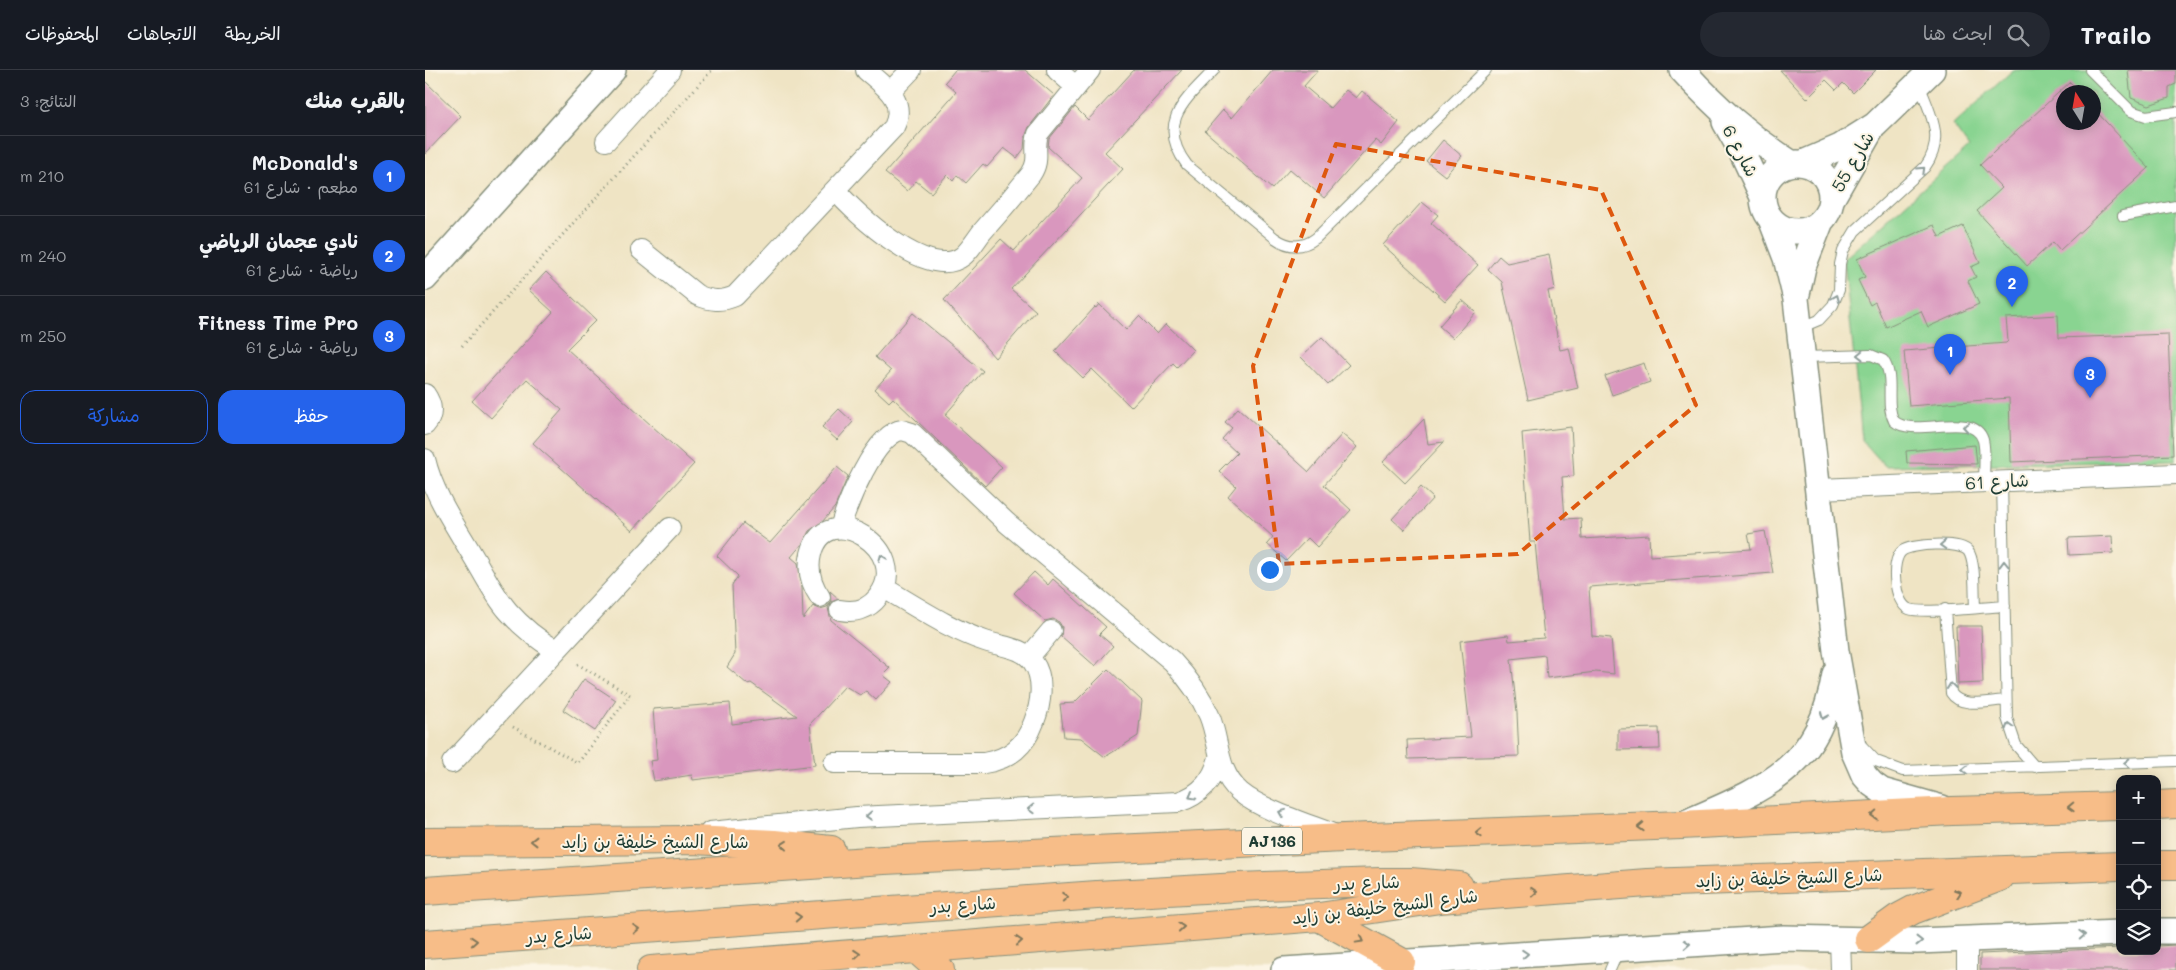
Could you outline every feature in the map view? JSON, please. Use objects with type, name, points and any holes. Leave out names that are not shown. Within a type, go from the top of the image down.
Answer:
[{"type":"main road","points":[[2161,805],[2176,804]]},
{"type":"main road","name":"شارع الشيخ خليفة بن زايد","points":[[425,890],[884,860],[1343,838],[1681,825],[1952,811],[2116,806]]},
{"type":"main road","name":"شارع الشيخ خليفة بن زايد","points":[[425,842],[733,841],[829,850],[884,860]]},
{"type":"main road","points":[[2161,865],[2176,865]]},
{"type":"main road","name":"شارع الشيخ خليفة بن زايد","points":[[651,970],[1319,917],[1440,899],[1501,894],[1647,884],[2116,866]]},
{"type":"main road","points":[[1869,939],[1897,918],[1913,910],[2023,869]]},
{"type":"main road","name":"شارع بدر","points":[[425,944],[1097,895],[1239,887],[1410,882],[1441,883],[1501,894]]},
{"type":"main road","points":[[1319,917],[1401,962]]},
{"type":"main road","points":[[916,949],[940,970]]},
{"type":"street","points":[[425,278],[613,70]]},
{"type":"street","points":[[606,141],[670,70]]},
{"type":"street","points":[[641,250],[706,299],[726,300],[743,290],[894,127],[899,112],[898,105],[890,92],[866,70]]},
{"type":"street","points":[[890,92],[911,70]]},
{"type":"street","points":[[1057,70],[1076,87]]},
{"type":"street","points":[[835,190],[865,221],[900,245],[929,259],[940,262],[962,256],[1031,174],[1037,163],[1035,142],[1037,134],[1090,70]]},
{"type":"street","name":"شارع 6","points":[[1682,70],[1715,105],[1751,136],[1797,163]]},
{"type":"street","name":"شارع 55","points":[[1797,163],[1840,147],[1875,124],[1925,76]]},
{"type":"street","name":"شارع 6","points":[[1715,105],[1741,150],[1767,208],[1786,258],[1796,299]]},
{"type":"street","name":"شارع 55","points":[[1796,299],[1803,267],[1826,210],[1875,124]]},
{"type":"street","points":[[1797,163],[1821,172],[1827,180],[1826,210],[1812,227],[1790,230],[1780,226],[1767,208],[1765,185],[1771,175],[1780,167],[1797,163]]},
{"type":"street","points":[[1796,299],[1836,652],[1857,764],[1872,784],[1894,796],[1952,811]]},
{"type":"street","points":[[425,394],[431,406],[429,420],[425,425]]},
{"type":"street","points":[[840,528],[849,500],[862,474],[888,435],[902,430],[912,433],[1007,523],[1177,667],[1199,696],[1209,715],[1216,736],[1219,758],[1231,782],[1250,799],[1343,838]]},
{"type":"street","points":[[425,459],[445,510],[494,592],[508,611],[524,627],[556,650]]},
{"type":"street","name":"شارع 61","points":[[1819,489],[2176,474]]},
{"type":"street","points":[[452,763],[670,528]]},
{"type":"street","points":[[820,597],[815,590],[810,574],[812,548],[823,534],[840,528],[861,533],[877,547],[885,567],[884,588],[876,601],[863,609],[841,610]]},
{"type":"street","points":[[834,763],[984,763],[1005,758],[1023,744],[1035,721],[1038,708],[1039,676],[1034,663],[1029,657],[1017,650],[990,643],[952,628],[884,588]]},
{"type":"street","points":[[1029,657],[1051,631]]},
{"type":"street","points":[[1681,825],[1760,790],[1781,775],[1800,757],[1819,728],[1827,710],[1836,671],[1836,652]]},
{"type":"street","points":[[652,841],[731,829],[857,817],[1178,802],[1188,799],[1205,786],[1212,778],[1219,758]]},
{"type":"street","points":[[2161,932],[2176,931]]},
{"type":"street","points":[[1284,970],[1401,962],[1615,959],[1784,938],[1967,940],[2116,933]]},
{"type":"street","points":[[1840,938],[1841,970]]},
{"type":"street","points":[[1967,940],[1967,970]]},
{"type":"lane","points":[[1214,70],[1181,104],[1177,114],[1173,134],[1180,156],[1187,165],[1275,238],[1290,246],[1311,242],[1316,238],[1486,70]]},
{"type":"lane","points":[[2090,70],[2131,112],[2146,116],[2176,112]]},
{"type":"lane","points":[[1800,328],[1819,320],[1833,305],[1839,290],[1840,264],[1843,251],[1855,231],[1925,167],[1931,159],[1936,144],[1935,129],[1925,76]]},
{"type":"lane","points":[[2123,216],[2176,206]]},
{"type":"lane","points":[[1803,357],[1871,355],[1883,360],[1889,372],[1890,410],[1894,421],[1904,427],[1963,425],[1979,431],[1993,482],[2005,606],[2007,718],[2010,732],[2016,745],[2035,767]]},
{"type":"lane","points":[[1975,607],[1971,558],[1964,548],[1955,544],[1910,547],[1905,549],[1897,558],[1895,565],[1900,601],[1903,606],[1914,610],[2005,606]]},
{"type":"lane","points":[[1945,609],[1951,693],[1963,702],[2006,700]]},
{"type":"lane","points":[[1849,727],[1862,748],[1876,761],[1903,771],[2176,761]]},
{"type":"path","points":[[462,346],[712,70]]},
{"type":"path","points":[[495,717],[578,764],[631,695],[556,650]]},
{"type":"highlighted area","points":[[1336,144],[1601,190],[1696,405],[1518,554],[1279,564],[1253,366]]},
{"type":"green space","points":[[2013,70],[2176,70],[2176,461],[1885,466],[1862,440],[1844,259],[1969,147],[1953,125]]},
{"type":"building","points":[[955,70],[1025,70],[1054,95],[1029,127],[1025,137],[1024,149],[1017,158],[1004,148],[987,167],[983,164],[966,183],[957,175],[953,181],[947,175],[931,193],[916,181],[907,191],[885,173],[956,92],[945,82]]},
{"type":"building","points":[[1134,70],[1182,70],[1105,152],[1123,169],[1011,289],[1036,311],[995,358],[944,300],[1001,239],[1014,251],[1082,178],[1048,147],[1049,139],[1075,107],[1088,120]]},
{"type":"building","points":[[1273,70],[1318,70],[1304,86],[1330,108],[1346,90],[1356,98],[1362,91],[1399,122],[1381,145],[1375,140],[1324,198],[1290,169],[1272,189],[1205,131],[1223,110],[1232,118]]},
{"type":"building","points":[[1780,70],[1876,70],[1853,93],[1843,83],[1836,90],[1826,80],[1807,99]]},
{"type":"building","points":[[2128,70],[2176,70],[2176,84],[2169,87],[2169,98],[2149,105],[2131,98]]},
{"type":"building","points":[[425,81],[461,116],[425,154]]},
{"type":"building","points":[[2056,95],[2056,130],[2101,130],[2101,117],[2149,168],[2060,250],[2053,242],[2027,266],[1977,211],[2002,188],[1980,165]]},
{"type":"building","points":[[1443,140],[1462,156],[1445,176],[1426,161]]},
{"type":"building","points":[[1422,202],[1438,215],[1431,223],[1478,265],[1445,301],[1383,245]]},
{"type":"building","points":[[1934,225],[1939,237],[1963,226],[1980,263],[1971,267],[1976,277],[1968,281],[1979,304],[1928,327],[1921,311],[1886,327],[1875,302],[1870,305],[1858,280],[1865,277],[1857,259]]},
{"type":"building","points":[[1549,254],[1555,289],[1548,291],[1560,350],[1569,348],[1578,388],[1528,400],[1502,282],[1488,269],[1499,256],[1507,263]]},
{"type":"building","points":[[546,272],[596,320],[567,349],[694,464],[632,531],[533,443],[562,410],[527,379],[491,418],[472,401],[553,312],[529,290]]},
{"type":"building","points":[[1462,300],[1476,312],[1453,338],[1439,326]]},
{"type":"building","points":[[1099,304],[1126,330],[1139,316],[1157,334],[1166,324],[1193,350],[1177,367],[1173,363],[1131,407],[1092,369],[1083,378],[1055,351]]},
{"type":"building","points":[[913,313],[983,371],[945,415],[1002,467],[985,486],[893,398],[889,402],[875,389],[891,371],[875,357]]},
{"type":"building","points":[[2058,315],[2059,338],[2168,334],[2173,455],[2011,462],[2009,398],[1909,406],[1904,351],[2006,343],[2008,341],[2006,318]]},
{"type":"building","points":[[1322,337],[1349,365],[1328,385],[1301,357]]},
{"type":"building","points":[[1644,363],[1650,382],[1612,395],[1605,376]]},
{"type":"building","points":[[1238,408],[1309,472],[1342,434],[1357,447],[1324,485],[1351,510],[1317,547],[1308,538],[1286,561],[1267,544],[1273,537],[1228,496],[1236,486],[1219,471],[1237,453],[1222,439],[1232,428],[1225,422]]},
{"type":"building","points":[[839,409],[853,422],[837,440],[822,427]]},
{"type":"building","points":[[1424,419],[1428,444],[1444,442],[1405,483],[1383,462]]},
{"type":"building","points":[[1571,427],[1574,476],[1562,477],[1565,519],[1581,518],[1582,539],[1649,535],[1650,556],[1751,549],[1748,534],[1765,531],[1773,573],[1589,587],[1592,636],[1611,638],[1614,674],[1596,672],[1547,678],[1545,655],[1511,659],[1517,713],[1519,756],[1408,759],[1407,740],[1471,737],[1460,641],[1508,635],[1509,641],[1544,638],[1535,542],[1530,542],[1522,433]]},
{"type":"building","points":[[1975,445],[1977,464],[1907,463],[1906,451]]},
{"type":"building","points":[[837,467],[848,476],[835,507],[822,522],[809,531],[803,543],[791,557],[798,563],[802,588],[803,619],[813,606],[820,609],[827,607],[831,602],[828,608],[831,620],[890,668],[883,675],[892,682],[876,700],[866,691],[860,695],[845,686],[810,724],[815,765],[693,780],[692,775],[654,781],[650,761],[657,760],[653,709],[730,703],[732,724],[797,716],[751,683],[747,684],[727,667],[735,654],[732,585],[738,576],[717,556],[743,523],[770,543]]},
{"type":"building","points":[[1421,487],[1433,498],[1404,530],[1392,519]]},
{"type":"building","points":[[2112,536],[2113,553],[2069,555],[2068,538]]},
{"type":"building","points":[[1034,572],[1048,585],[1053,579],[1106,627],[1099,634],[1113,646],[1095,666],[1061,636],[1062,627],[1059,622],[1053,619],[1045,621],[1014,593]]},
{"type":"building","points":[[830,591],[839,599],[831,602]]},
{"type":"building","points":[[1956,626],[1981,626],[1983,683],[1958,684]]},
{"type":"building","points":[[1108,669],[1142,701],[1138,736],[1105,757],[1081,738],[1064,737],[1060,704],[1074,703]]},
{"type":"building","points":[[584,679],[616,700],[595,731],[563,710]]},
{"type":"building","points":[[1659,728],[1660,749],[1618,750],[1618,729]]},
{"type":"building","points":[[2176,945],[2176,970],[1980,970],[1980,954],[2116,948],[2116,955],[2161,955],[2161,946]]},
{"type":"place","name":"نادي عجمان الرياضي","points":[[2012,307]]},
{"type":"place","name":"McDonald's","points":[[1950,375]]},
{"type":"place","name":"Fitness Time Pro","points":[[2090,398]]}]
